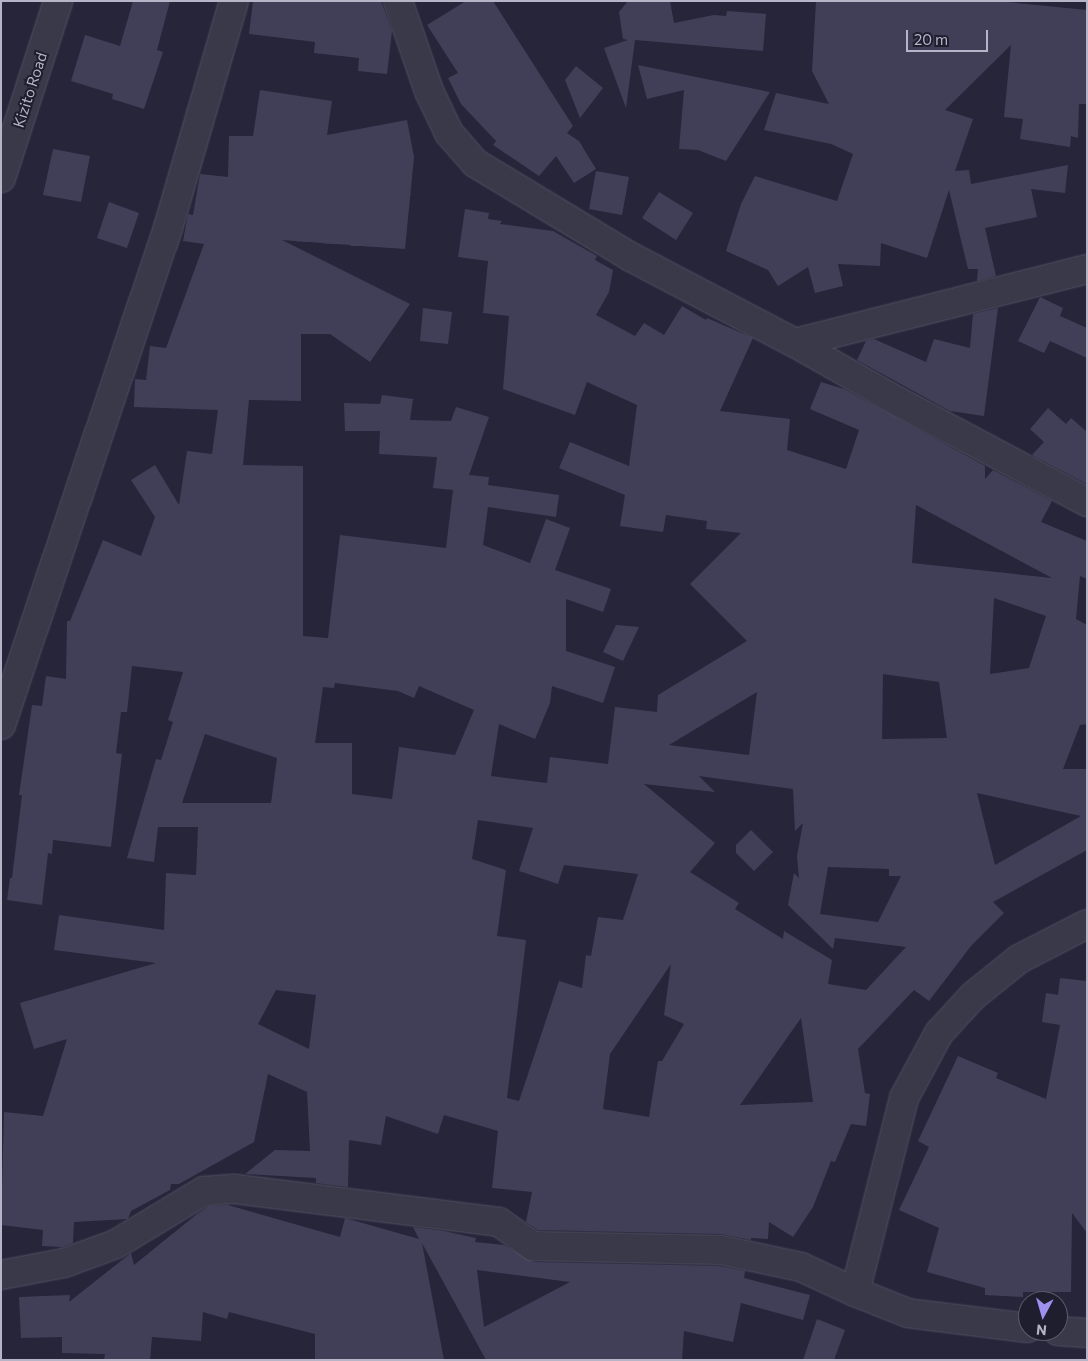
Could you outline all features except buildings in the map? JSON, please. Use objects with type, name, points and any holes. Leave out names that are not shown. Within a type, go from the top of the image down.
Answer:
[{"type":"street","name":"Kizito Road","points":[[1,178],[58,1]]},
{"type":"street","points":[[1,725],[165,237],[234,1]]},
{"type":"street","points":[[398,1],[429,91],[449,133],[475,163],[631,257],[795,342],[898,402],[1087,502]]},
{"type":"street","points":[[795,342],[1087,269]]},
{"type":"street","points":[[855,1292],[904,1098],[939,1033],[972,996],[1019,959],[1087,924]]},
{"type":"street","points":[[1,1275],[64,1263],[116,1244],[204,1191],[235,1189],[499,1222],[533,1246],[721,1250],[801,1267],[855,1292],[908,1313],[1018,1327]]},
{"type":"street","points":[[1068,1331],[1087,1333]]}]
